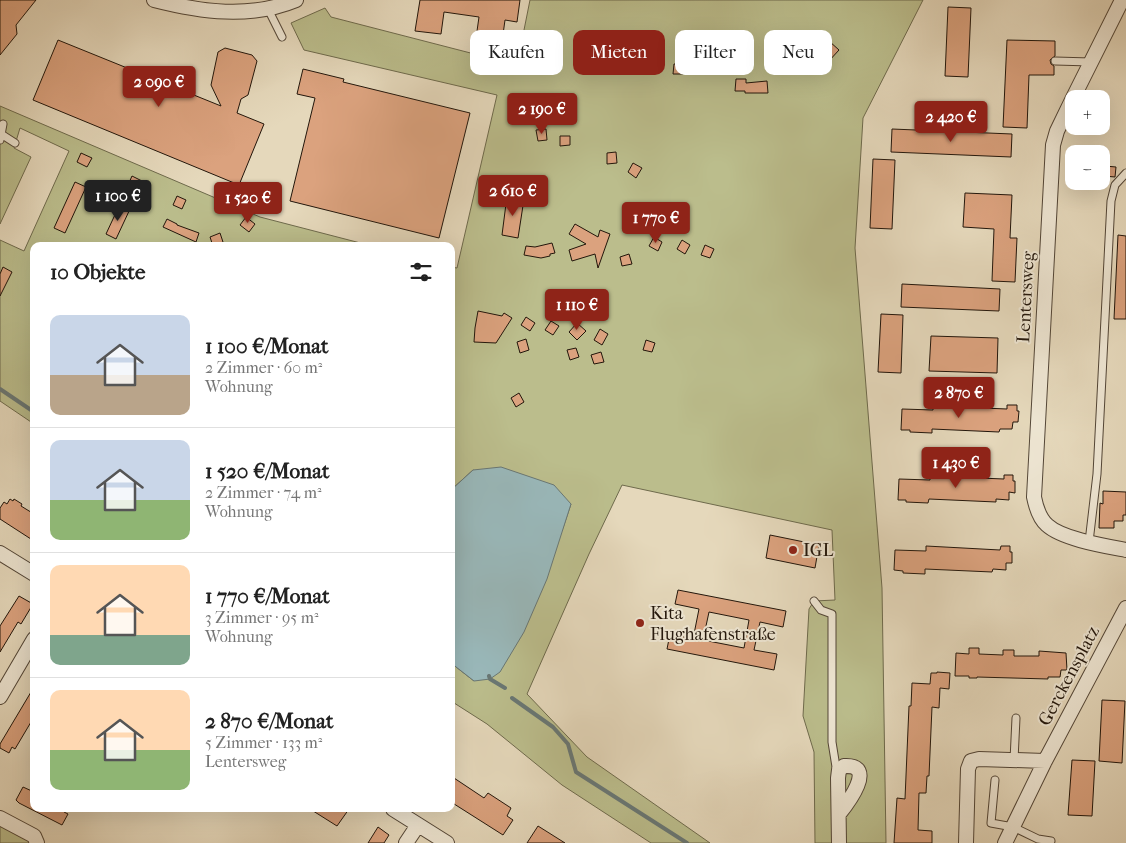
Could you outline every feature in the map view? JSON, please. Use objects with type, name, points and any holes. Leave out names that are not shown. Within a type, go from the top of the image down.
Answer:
[{"type":"street","points":[[154,0],[194,9],[237,12],[280,6],[296,0]]},
{"type":"street","name":"Lentersweg","points":[[1122,0],[1057,131],[1051,153],[1034,497],[1040,517],[1047,525],[1066,535],[1126,550]]},
{"type":"street","points":[[0,553],[30,572]]},
{"type":"street","name":"Gerckensplatz","points":[[1005,843],[1045,761],[1126,608]]},
{"type":"street","points":[[0,697],[30,646]]},
{"type":"street","points":[[966,843],[969,764],[975,759],[1045,761]]},
{"type":"street","points":[[839,814],[859,784],[859,775],[856,769],[850,766],[844,766],[839,770],[838,778],[839,843]]},
{"type":"street","points":[[398,812],[447,843]]},
{"type":"street","points":[[0,818],[34,836],[37,843]]},
{"type":"street","points":[[406,843],[418,825]]},
{"type":"lane","points":[[268,8],[282,37]]},
{"type":"lane","points":[[1055,61],[1091,62]]},
{"type":"lane","points":[[3,124],[1,137],[15,142]]},
{"type":"lane","points":[[1089,542],[1097,474],[1111,201],[1115,185],[1126,173]]},
{"type":"lane","points":[[814,601],[821,610],[832,614],[832,742],[838,778]]},
{"type":"lane","points":[[1014,760],[1016,718]]},
{"type":"lane","points":[[994,780],[991,824],[1013,827],[1038,840],[1051,841]]},
{"type":"green space","points":[[530,0],[923,0],[863,118],[855,248],[882,588],[886,843],[815,843],[814,752],[803,716],[809,609],[814,601],[835,600],[832,530],[622,485],[527,694],[587,757],[710,843],[651,843],[562,785],[487,724],[455,704],[455,666],[474,681],[563,528],[571,504],[473,470],[455,486],[455,268],[457,268],[497,95],[304,50],[291,23],[325,8],[331,17],[470,53],[470,75],[563,75],[563,30],[524,30]]},
{"type":"green space","points":[[0,106],[260,217],[357,242],[30,242],[30,421],[0,401],[0,240],[24,251],[69,151],[20,128],[14,148],[31,157],[0,224]]},
{"type":"green space","points":[[0,824],[34,843],[0,843]]},
{"type":"water","points":[[501,467],[554,485],[571,504],[547,579],[524,632],[500,672],[490,679],[474,681],[455,666],[455,486],[473,470]]},
{"type":"building","points":[[0,0],[36,0],[16,25],[17,34],[0,55]]},
{"type":"building","points":[[420,0],[520,0],[517,22],[505,20],[504,30],[477,30],[479,17],[444,12],[441,34],[415,31]]},
{"type":"building","points":[[948,7],[971,8],[968,77],[945,76]]},
{"type":"building","points":[[58,40],[221,106],[211,85],[218,52],[225,48],[252,55],[257,61],[248,95],[241,99],[237,113],[264,124],[239,185],[33,100]]},
{"type":"building","points":[[1007,40],[1055,41],[1055,56],[1050,60],[1054,66],[1054,75],[1029,75],[1027,128],[1003,127]]},
{"type":"building","points":[[832,44],[839,50],[832,58]]},
{"type":"building","points":[[303,69],[344,79],[343,82],[470,113],[439,238],[290,201],[315,98],[297,94]]},
{"type":"building","points":[[736,79],[746,79],[746,83],[767,81],[768,93],[735,91]]},
{"type":"building","points":[[546,129],[547,140],[538,141],[536,130]]},
{"type":"building","points":[[892,129],[1012,134],[1011,157],[891,152]]},
{"type":"building","points":[[560,136],[570,136],[570,145],[560,146]]},
{"type":"building","points":[[616,152],[617,163],[607,164],[607,153]]},
{"type":"building","points":[[81,153],[92,158],[87,167],[77,162]]},
{"type":"building","points":[[873,159],[895,160],[892,229],[870,228]]},
{"type":"building","points":[[633,163],[642,168],[636,178],[628,172]]},
{"type":"building","points":[[1110,166],[1116,167],[1115,177],[1110,177]]},
{"type":"building","points":[[132,176],[142,181],[138,189],[128,185]]},
{"type":"building","points":[[75,182],[86,187],[65,233],[54,228]]},
{"type":"building","points":[[965,193],[1012,195],[1010,238],[1017,238],[1015,282],[992,281],[994,229],[963,227]]},
{"type":"building","points":[[177,196],[186,200],[182,209],[173,205]]},
{"type":"building","points":[[507,196],[524,199],[518,238],[502,235]]},
{"type":"building","points":[[120,204],[130,209],[116,239],[106,234]]},
{"type":"building","points":[[246,217],[255,224],[249,232],[240,225]]},
{"type":"building","points":[[167,219],[199,233],[196,242],[163,227]]},
{"type":"building","points":[[575,224],[598,237],[600,230],[610,234],[598,268],[595,254],[572,261],[569,250],[586,244],[569,234]]},
{"type":"building","points":[[220,233],[223,242],[212,242],[210,237]]},
{"type":"building","points":[[1118,235],[1126,236],[1126,319],[1114,319]]},
{"type":"building","points":[[654,237],[662,242],[658,251],[649,246]]},
{"type":"building","points":[[682,240],[690,245],[685,254],[677,249]]},
{"type":"building","points":[[552,243],[555,253],[550,254],[550,256],[541,258],[524,255],[526,246],[535,247]]},
{"type":"building","points":[[705,245],[714,249],[710,258],[701,255]]},
{"type":"building","points":[[629,254],[632,264],[622,266],[620,257]]},
{"type":"building","points":[[3,267],[12,272],[0,296],[0,274]]},
{"type":"building","points":[[902,284],[1000,289],[999,311],[901,307]]},
{"type":"building","points":[[478,311],[502,316],[504,313],[512,318],[496,343],[474,342]]},
{"type":"building","points":[[881,314],[903,315],[901,373],[878,372]]},
{"type":"building","points":[[526,317],[535,323],[530,331],[521,325]]},
{"type":"building","points":[[551,321],[559,326],[553,335],[545,330]]},
{"type":"building","points":[[577,323],[586,331],[577,340],[569,332]]},
{"type":"building","points":[[600,329],[608,334],[602,345],[594,340]]},
{"type":"building","points":[[931,336],[998,338],[997,373],[929,371]]},
{"type":"building","points":[[526,339],[529,350],[520,353],[517,342]]},
{"type":"building","points":[[646,340],[655,343],[652,352],[643,350]]},
{"type":"building","points":[[576,348],[579,357],[570,360],[567,350]]},
{"type":"building","points":[[601,352],[604,362],[594,364],[591,355]]},
{"type":"building","points":[[519,393],[524,402],[516,407],[511,398]]},
{"type":"building","points":[[1007,405],[1017,405],[1017,411],[1019,411],[1018,422],[1013,422],[1012,429],[1000,429],[999,432],[932,429],[932,433],[901,430],[902,409],[933,410],[933,406],[1007,409]]},
{"type":"building","points":[[1004,475],[1013,475],[1013,481],[1015,481],[1015,493],[1009,492],[1009,500],[996,499],[996,502],[929,499],[928,503],[898,500],[899,479],[930,480],[930,476],[1004,479]]},
{"type":"building","points":[[1103,491],[1126,492],[1126,515],[1123,515],[1123,521],[1114,521],[1114,528],[1099,528],[1100,503],[1103,504]]},
{"type":"building","points":[[10,499],[13,501],[14,499],[30,512],[30,538],[0,519],[0,508],[4,502],[7,504]]},
{"type":"building","name":"IGL","points":[[770,535],[819,545],[815,568],[766,558]]},
{"type":"building","points":[[926,546],[1000,550],[1001,546],[1010,546],[1012,563],[1006,563],[1006,570],[993,569],[992,572],[925,569],[925,574],[903,573],[903,571],[894,570],[895,550],[926,551]]},
{"type":"building","points":[[678,590],[786,611],[783,627],[760,622],[754,650],[777,654],[774,670],[667,649],[670,634],[693,639],[699,609],[675,604]],"holes":[[[709,612],[749,620],[744,648],[703,640]]]},
{"type":"building","points":[[19,596],[30,602],[30,609],[21,624],[18,622],[0,652],[0,626]]},
{"type":"building","points":[[969,648],[979,648],[979,654],[1003,655],[1003,650],[1014,650],[1014,656],[1039,656],[1039,651],[1066,653],[1067,670],[1061,670],[1060,677],[1048,677],[1048,679],[969,678],[969,676],[955,676],[956,653],[969,654]]},
{"type":"building","points":[[931,673],[950,673],[949,689],[940,688],[939,708],[932,707],[929,776],[927,776],[926,793],[919,793],[918,830],[932,831],[932,843],[894,843],[897,798],[905,799],[909,706],[911,706],[912,683],[930,684]]},
{"type":"building","points":[[30,694],[30,724],[15,749],[12,747],[9,753],[0,748],[0,744]]},
{"type":"building","points":[[1102,700],[1125,701],[1122,763],[1099,761]]},
{"type":"building","points":[[1072,760],[1095,761],[1092,816],[1068,815]]},
{"type":"building","points":[[455,779],[484,798],[488,793],[511,808],[507,816],[513,820],[503,835],[455,805]]},
{"type":"building","points":[[23,787],[30,790],[30,809],[16,800]]},
{"type":"building","points":[[37,812],[64,812],[68,814],[62,825]]},
{"type":"building","points":[[315,812],[347,812],[337,826]]},
{"type":"building","points":[[538,826],[565,843],[527,843]]},
{"type":"building","points":[[378,827],[389,835],[384,843],[368,843]]},
{"type":"waterway","points":[[0,389],[30,409]]},
{"type":"waterway","points":[[489,676],[490,679],[505,688]]},
{"type":"waterway","points":[[512,698],[553,727],[568,744],[576,772],[687,843]]},
{"type":"place","name":"IGL","points":[[793,550]]},
{"type":"place","name":"Kita Flughafenstraße","points":[[640,623]]}]
